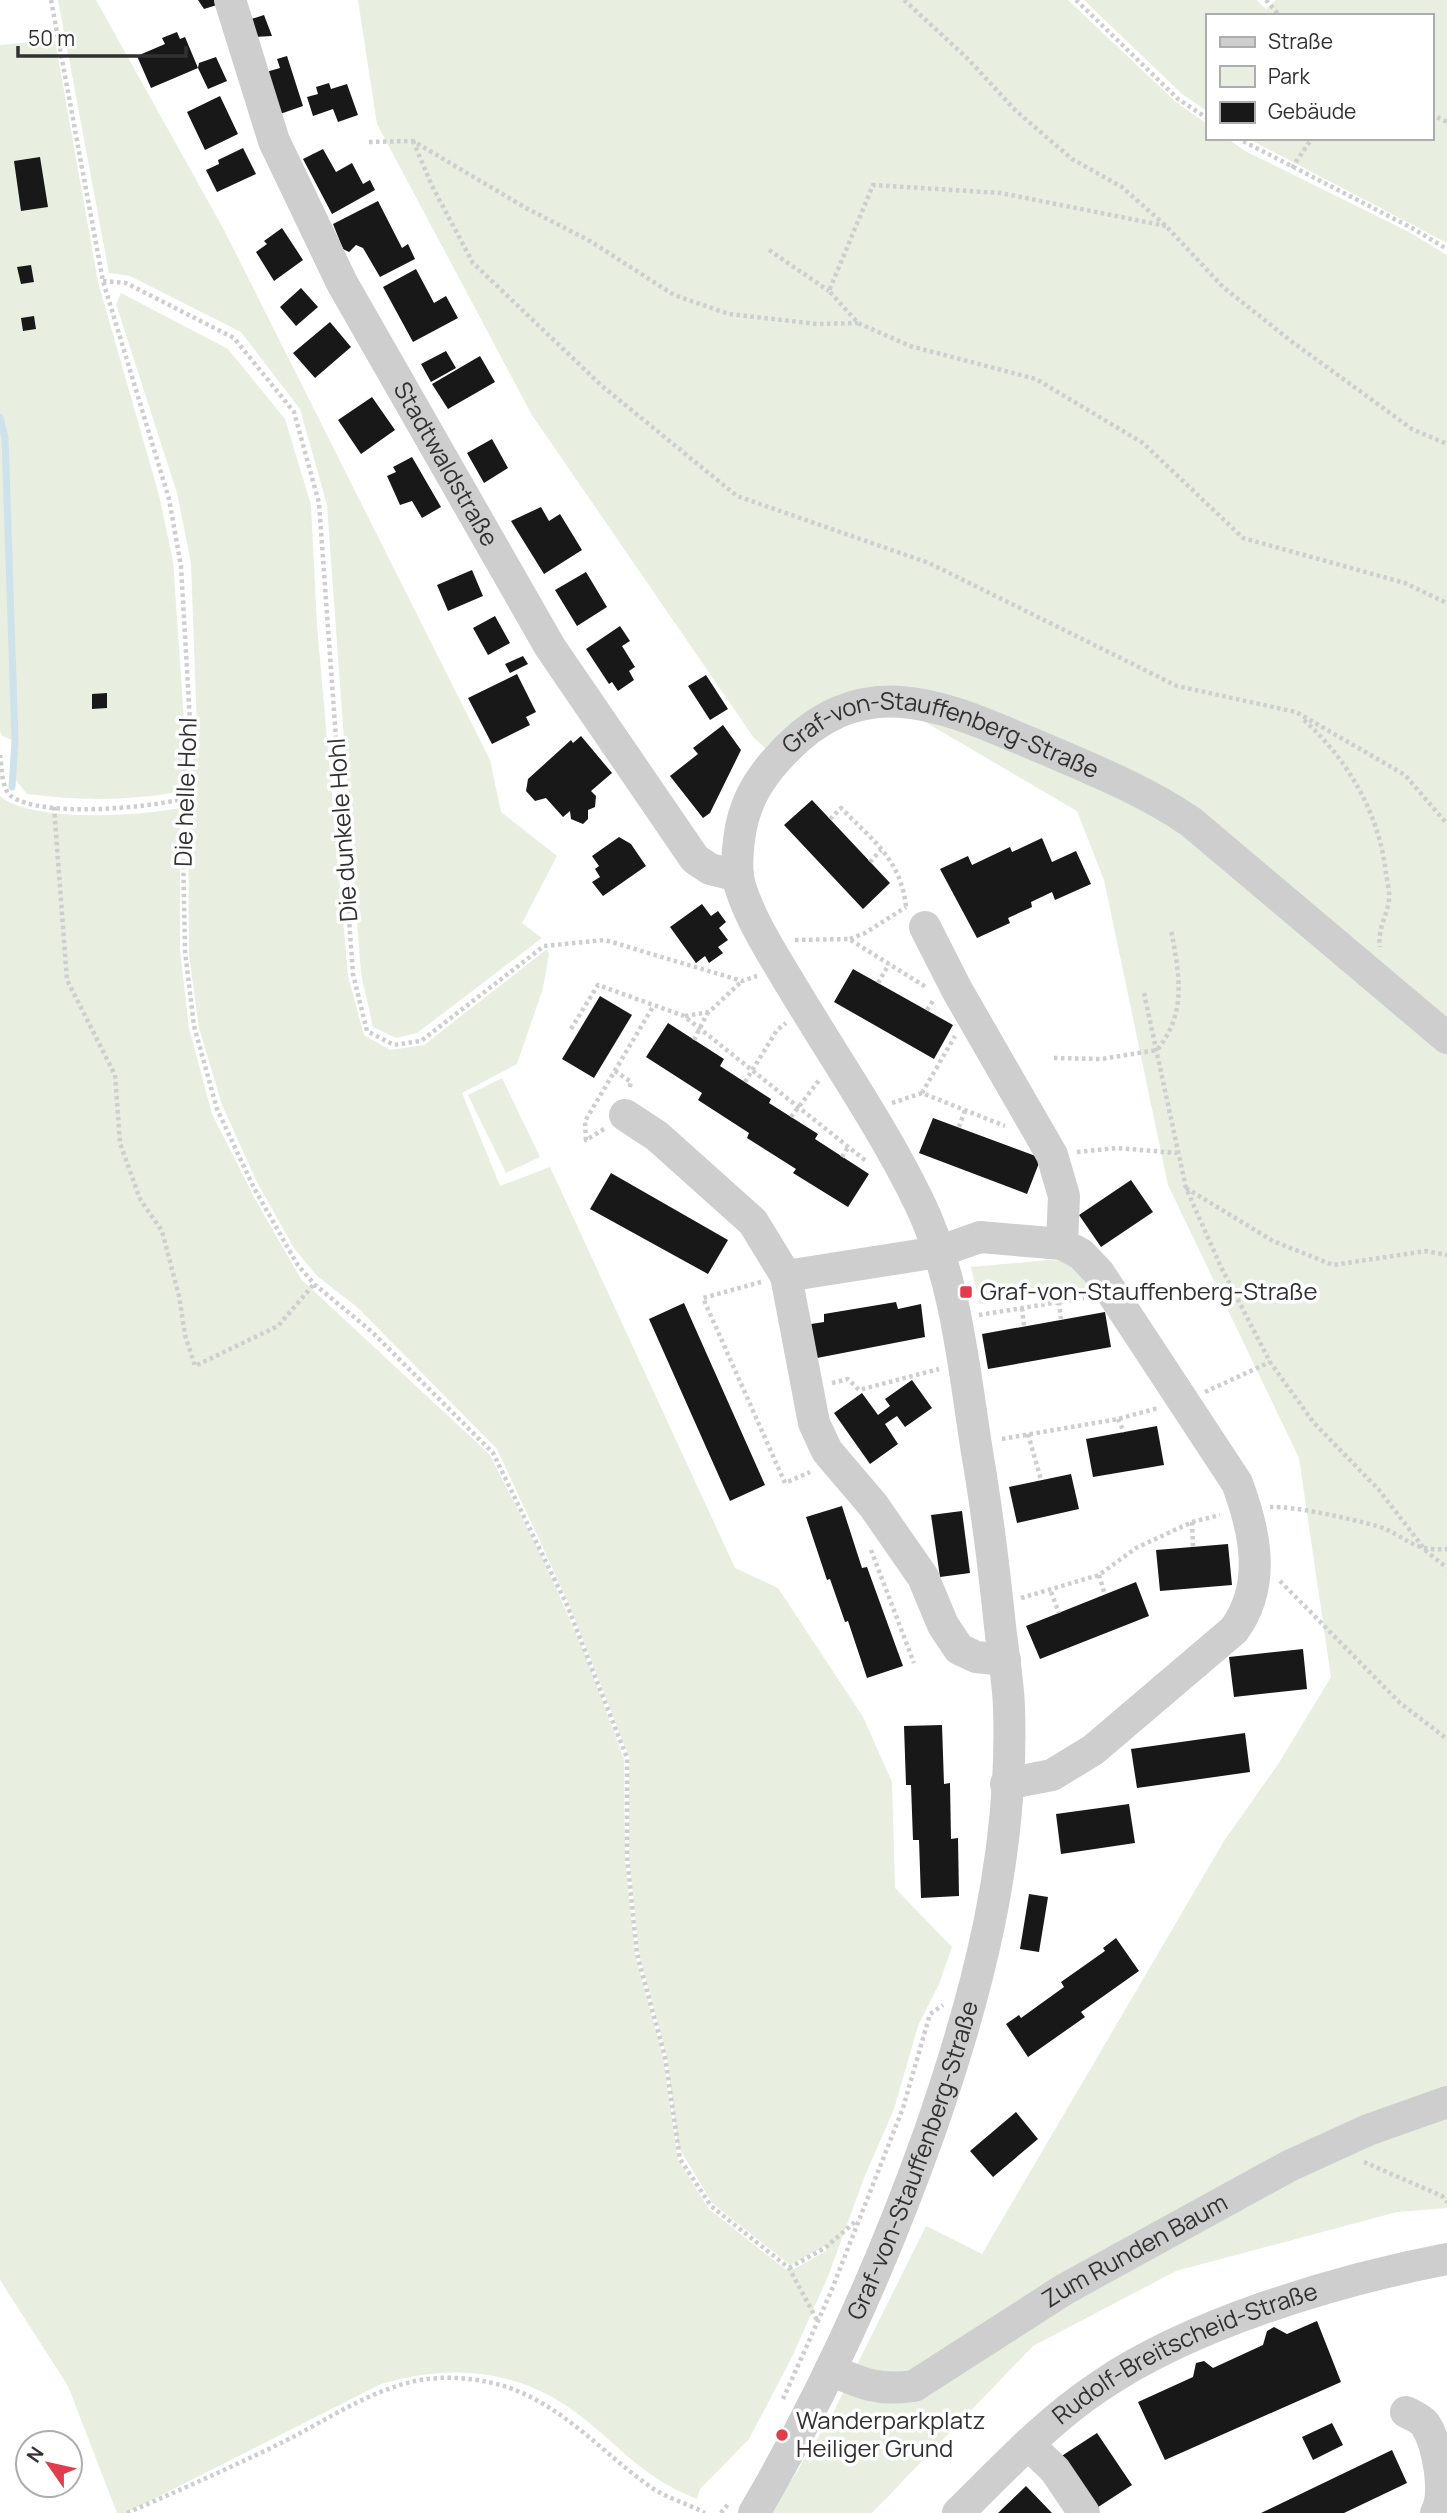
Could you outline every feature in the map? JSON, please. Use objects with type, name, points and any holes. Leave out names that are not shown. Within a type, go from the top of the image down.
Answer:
[{"type":"street","name":"Stadtwaldstraße","points":[[230,0],[274,141],[342,283],[550,646],[695,859],[710,869],[738,876]]},
{"type":"street","name":"Graf-von-Stauffenberg-Straße","points":[[754,2513],[800,2432],[898,2221],[952,2067],[978,1979],[1000,1873],[1009,1709],[991,1536],[954,1319],[938,1252],[919,1200],[749,909],[738,876],[739,838],[749,797],[764,774],[804,731],[847,709],[891,702],[931,704],[975,719],[1149,795],[1176,812],[1385,983],[1447,1038]]},
{"type":"street","points":[[916,917],[1048,1148],[1064,1196],[1062,1244]]},
{"type":"street","points":[[625,1115],[657,1136],[753,1222],[774,1279],[808,1390],[814,1423],[827,1451],[873,1505],[923,1577],[943,1625],[959,1649],[976,1657],[1005,1660]]},
{"type":"street","points":[[774,1279],[938,1252],[980,1237],[1062,1244],[1081,1254],[1112,1293],[1237,1483],[1247,1508],[1256,1556],[1251,1604],[1234,1630],[1093,1750],[1052,1774],[1006,1784]]},
{"type":"street","name":"Zum Runden Baum","points":[[830,2370],[870,2387],[888,2389],[914,2386],[1076,2282],[1289,2166],[1368,2130],[1447,2102]]},
{"type":"street","name":"Rudolf-Breitscheid-Straße","points":[[958,2513],[1028,2444],[1101,2385],[1171,2347],[1281,2303],[1390,2271],[1447,2259]]},
{"type":"street","points":[[1406,2412],[1424,2422],[1441,2465],[1445,2491],[1440,2512]]},
{"type":"street","points":[[1028,2444],[1055,2470],[1084,2513]]},
{"type":"path","name":"Die helle Hohl","points":[[51,0],[103,281],[169,499],[181,566],[190,722],[182,799],[185,951],[194,1026],[214,1097],[261,1200],[292,1256],[314,1284],[351,1313],[493,1453],[567,1605],[627,1758],[627,1857],[637,1954],[665,2057],[680,2159],[711,2206],[789,2268]]},
{"type":"path","points":[[904,0],[967,58],[1016,111],[1072,159],[1122,187],[1166,226],[1223,286],[1291,341],[1412,429],[1447,444]]},
{"type":"path","points":[[1076,0],[1178,99],[1206,117]]},
{"type":"path","points":[[1266,0],[1278,14]]},
{"type":"path","points":[[1241,140],[1412,228],[1447,249]]},
{"type":"path","points":[[1292,167],[1311,140]]},
{"type":"path","points":[[414,141],[432,186],[473,263],[602,386],[737,496],[929,563],[1177,686],[1296,712],[1405,775],[1447,824]]},
{"type":"path","points":[[369,142],[414,141],[526,208],[590,241],[674,295],[729,314],[817,324],[859,323]]},
{"type":"path","points":[[829,291],[873,185],[1000,193],[1166,226]]},
{"type":"path","points":[[768,250],[829,291],[859,323],[910,346],[1036,379],[1143,443],[1243,538],[1405,583],[1447,603]]},
{"type":"path","name":"Die dunkele Hohl","points":[[103,281],[126,284],[234,338],[294,412],[319,503],[353,975],[367,1031],[394,1045],[421,1041],[544,946],[605,940],[742,981]]},
{"type":"path","points":[[1296,712],[1331,744],[1371,811],[1384,853],[1389,900],[1378,934],[1385,983]]},
{"type":"path","points":[[0,755],[4,784],[12,797],[54,807],[120,810],[182,799]]},
{"type":"path","points":[[54,807],[68,951],[67,980],[115,1075],[120,1143],[140,1199],[162,1231],[195,1366],[278,1326],[314,1284]]},
{"type":"path","points":[[694,1040],[709,1012],[774,955],[849,939],[916,917],[902,876],[881,850],[841,807],[830,819]]},
{"type":"path","points":[[870,862],[881,850]]},
{"type":"path","points":[[1054,1058],[1101,1059],[1157,1050],[1173,1030],[1181,985],[1171,929]]},
{"type":"path","points":[[849,939],[952,1004],[969,1010],[922,1093]]},
{"type":"path","points":[[878,983],[889,964]]},
{"type":"path","points":[[571,1030],[598,985],[684,1016],[872,1166],[895,1157]]},
{"type":"path","points":[[1144,993],[1186,1188],[1221,1268],[1270,1362],[1314,1423],[1379,1490],[1426,1551]]},
{"type":"path","points":[[615,1071],[631,1082],[625,1115],[586,1140],[585,1121],[654,1005]]},
{"type":"path","points":[[744,1082],[777,1030],[805,1009]]},
{"type":"path","points":[[684,1016],[709,1012]]},
{"type":"path","points":[[791,1118],[827,1070],[840,1063]]},
{"type":"path","points":[[868,1111],[922,1093],[1048,1148],[1117,1148],[1177,1153]]},
{"type":"path","points":[[959,1128],[965,1110]]},
{"type":"path","points":[[842,1157],[848,1147]]},
{"type":"path","points":[[1186,1188],[1273,1241],[1332,1265],[1426,1251],[1447,1255]]},
{"type":"path","points":[[774,1279],[703,1298],[785,1483],[821,1467]]},
{"type":"path","points":[[954,1319],[1112,1293]]},
{"type":"path","points":[[1059,1302],[1061,1320]]},
{"type":"path","points":[[1023,1308],[1024,1326]]},
{"type":"path","points":[[999,1440],[1118,1419],[1185,1401],[1270,1362]]},
{"type":"path","points":[[808,1390],[848,1379],[859,1390],[962,1363]]},
{"type":"path","points":[[1118,1419],[1124,1432]]},
{"type":"path","points":[[1028,1434],[1041,1480]]},
{"type":"path","points":[[1032,1597],[1099,1575],[1136,1548],[1192,1522],[1247,1508],[1288,1506],[1378,1527],[1426,1551],[1447,1568]]},
{"type":"path","points":[[1192,1522],[1193,1547]]},
{"type":"path","points":[[869,1547],[914,1663]]},
{"type":"path","points":[[1426,1551],[1447,1549]]},
{"type":"path","points":[[1256,1556],[1400,1703],[1447,1739]]},
{"type":"path","points":[[1099,1575],[1105,1595]]},
{"type":"path","points":[[1051,1592],[1059,1613]]},
{"type":"path","points":[[859,2217],[825,2248],[789,2268],[817,2319],[859,2217],[903,2108],[930,2014],[978,1979]]},
{"type":"path","points":[[1331,2147],[1445,2196],[1447,2202]]},
{"type":"path","points":[[127,2513],[234,2466],[382,2392],[435,2378],[474,2381],[513,2389],[530,2397],[588,2433],[649,2486],[705,2513]]},
{"type":"green space","points":[[58,0],[96,0],[224,230],[490,760],[501,812],[557,856],[522,923],[542,938],[417,1033],[396,1038],[373,1027],[361,974],[327,505],[300,409],[241,332],[130,276],[109,273]]},
{"type":"green space","points":[[358,0],[1068,0],[1176,102],[1206,123],[1206,140],[1230,140],[1245,151],[1409,232],[1447,255],[1447,2208],[1397,2212],[1176,2271],[1033,2346],[872,2513],[771,2513],[832,2415],[926,2226],[982,2254],[1224,1841],[1279,1763],[1331,1677],[1299,1458],[1168,1185],[1104,880],[1077,811],[908,712],[837,726],[785,766],[754,738],[532,415],[377,124]]},
{"type":"green space","points":[[1084,0],[1257,0],[1266,9],[1276,0],[1447,0],[1447,243],[1251,140],[1433,140],[1433,14],[1206,14],[1206,110],[1182,94]]},
{"type":"green space","points":[[55,40],[98,282],[159,495],[173,561],[184,720],[183,791],[143,797],[105,799],[27,794],[15,779],[15,741],[2,736],[0,731],[0,45]]},
{"type":"green space","points":[[121,293],[228,349],[285,419],[311,505],[317,626],[348,976],[364,1035],[390,1050],[424,1045],[547,949],[549,954],[543,988],[517,1064],[462,1093],[500,1186],[550,1167],[735,1568],[778,1588],[863,1717],[892,1782],[895,1888],[952,1947],[939,1984],[918,2026],[894,2109],[864,2178],[827,2279],[791,2359],[749,2439],[700,2489],[697,2499],[640,2467],[580,2415],[541,2391],[496,2376],[450,2373],[427,2374],[381,2384],[126,2513],[117,2513],[68,2386],[0,2280],[0,796],[15,805],[60,814],[114,815],[180,808],[180,950],[189,1028],[212,1114],[255,1199],[301,1279],[490,1455],[545,1563],[584,1652],[624,1759],[625,1859],[635,1954],[663,2057],[678,2160],[709,2209],[785,2269],[794,2269],[826,2251],[827,2245],[790,2265],[712,2203],[678,2146],[667,2057],[639,1954],[629,1857],[629,1757],[569,1604],[497,1449],[357,1307],[317,1276],[294,1248],[257,1182],[222,1105],[199,1028],[189,955],[188,800],[197,727],[191,563],[177,493],[116,304]]},
{"type":"green space","points":[[502,1078],[540,1157],[506,1173],[468,1095]]},
{"type":"green space","points":[[1048,1260],[1076,1261],[1098,1287],[980,1304],[971,1267]]},
{"type":"building","points":[[198,0],[218,0],[220,4],[204,9]]},
{"type":"building","points":[[264,15],[272,36],[254,37],[248,20]]},
{"type":"building","points":[[177,32],[180,39],[185,37],[198,68],[151,88],[137,56],[165,44],[162,38]]},
{"type":"building","points":[[287,56],[303,106],[280,114],[266,72],[280,68],[277,59]]},
{"type":"building","points":[[216,57],[227,81],[208,89],[198,68],[199,63]]},
{"type":"building","points":[[329,83],[331,89],[347,84],[358,115],[338,122],[333,109],[313,116],[307,97],[318,94],[316,87]]},
{"type":"building","points":[[220,96],[238,134],[205,150],[187,112]]},
{"type":"building","points":[[243,148],[256,174],[217,192],[206,170],[219,164],[218,160]]},
{"type":"building","points":[[323,149],[336,172],[352,163],[363,184],[370,180],[375,190],[332,214],[303,159]]},
{"type":"building","points":[[40,157],[48,207],[21,211],[14,161]]},
{"type":"building","points":[[378,201],[402,248],[408,244],[415,259],[380,277],[363,248],[356,245],[349,252],[343,249],[333,224]]},
{"type":"building","points":[[282,228],[303,260],[274,281],[256,252],[267,244],[264,241]]},
{"type":"building","points":[[31,265],[34,282],[21,284],[17,267]]},
{"type":"building","points":[[416,269],[434,303],[446,296],[458,318],[413,342],[383,287]]},
{"type":"building","points":[[301,288],[318,307],[296,326],[280,307]]},
{"type":"building","points":[[34,316],[36,329],[23,331],[21,318]]},
{"type":"building","points":[[330,322],[351,347],[315,378],[293,353]]},
{"type":"building","points":[[446,351],[456,368],[431,382],[421,364]]},
{"type":"building","points":[[480,356],[495,382],[448,409],[432,384]]},
{"type":"building","points":[[372,397],[395,430],[361,454],[338,420]]},
{"type":"building","points":[[492,439],[508,468],[484,483],[467,453]]},
{"type":"building","points":[[412,457],[441,507],[422,518],[412,501],[400,505],[387,476],[396,472],[393,467]]},
{"type":"building","points":[[541,507],[549,521],[560,514],[582,550],[544,574],[511,521]]},
{"type":"building","points":[[472,570],[483,596],[448,611],[437,585]]},
{"type":"building","points":[[586,572],[607,607],[577,626],[555,590]]},
{"type":"building","points":[[495,616],[510,643],[488,655],[473,628]]},
{"type":"building","points":[[620,626],[630,641],[622,646],[635,667],[629,671],[634,680],[618,691],[612,682],[609,684],[586,649]]},
{"type":"building","points":[[523,656],[528,664],[510,673],[505,664]]},
{"type":"building","points":[[517,674],[536,712],[526,717],[530,725],[492,744],[468,698]]},
{"type":"building","points":[[706,675],[728,709],[710,720],[688,686]]},
{"type":"building","points":[[107,693],[107,708],[92,709],[92,694]]},
{"type":"building","points":[[723,725],[741,750],[710,813],[703,818],[670,776],[698,754],[693,748]]},
{"type":"building","points":[[581,736],[612,773],[591,791],[596,796],[595,807],[588,810],[588,819],[583,824],[571,819],[570,811],[563,817],[546,798],[535,801],[526,791],[528,779],[571,740],[573,743]]},
{"type":"building","points":[[812,800],[890,883],[863,909],[784,825]]},
{"type":"building","points":[[619,837],[631,844],[646,866],[603,896],[592,882],[600,877],[595,869],[599,866],[592,856]]},
{"type":"building","points":[[1042,838],[1052,862],[1076,851],[1091,884],[1055,900],[1052,892],[1031,902],[1032,907],[1008,918],[1010,923],[977,938],[940,869],[968,856],[972,865],[1010,847],[1012,852]]},
{"type":"building","points":[[702,904],[711,916],[718,911],[726,922],[719,928],[728,940],[718,947],[723,953],[709,963],[705,956],[696,963],[670,927]]},
{"type":"building","points":[[853,969],[953,1025],[934,1059],[834,1002]]},
{"type":"building","points":[[600,996],[632,1015],[594,1078],[562,1059]]},
{"type":"building","points":[[668,1023],[724,1059],[720,1066],[771,1099],[769,1103],[818,1134],[815,1139],[869,1174],[848,1207],[793,1173],[796,1169],[747,1138],[749,1133],[698,1100],[702,1093],[646,1057]]},
{"type":"building","points":[[933,1118],[1041,1158],[1027,1194],[919,1153]]},
{"type":"building","points":[[611,1173],[728,1240],[708,1274],[590,1209]]},
{"type":"building","points":[[1131,1180],[1153,1212],[1101,1247],[1079,1215]]},
{"type":"building","points":[[896,1302],[898,1309],[921,1304],[925,1337],[817,1358],[811,1324],[824,1322],[824,1314]]},
{"type":"building","points":[[684,1303],[765,1485],[730,1501],[649,1319]]},
{"type":"building","points":[[1105,1312],[1111,1347],[988,1369],[982,1334]]},
{"type":"building","points":[[912,1380],[932,1408],[905,1427],[897,1416],[885,1424],[898,1444],[870,1464],[834,1413],[862,1393],[878,1415],[890,1406],[885,1399]]},
{"type":"building","points":[[1157,1426],[1164,1465],[1093,1477],[1086,1439]]},
{"type":"building","points":[[1071,1474],[1079,1509],[1017,1523],[1009,1487]]},
{"type":"building","points":[[842,1506],[862,1568],[867,1567],[903,1666],[867,1678],[848,1621],[845,1622],[830,1579],[827,1580],[806,1517]]},
{"type":"building","points":[[962,1511],[970,1573],[940,1577],[931,1515]]},
{"type":"building","points":[[1228,1544],[1232,1585],[1160,1591],[1156,1550]]},
{"type":"building","points":[[1136,1582],[1149,1616],[1040,1659],[1026,1626]]},
{"type":"building","points":[[1303,1649],[1307,1689],[1234,1697],[1229,1657]]},
{"type":"building","points":[[942,1725],[944,1784],[950,1783],[951,1839],[958,1838],[959,1896],[921,1898],[919,1840],[913,1840],[911,1785],[906,1785],[904,1726]]},
{"type":"building","points":[[1245,1733],[1250,1772],[1137,1788],[1131,1749]]},
{"type":"building","points":[[1129,1804],[1135,1843],[1061,1854],[1056,1814]]},
{"type":"building","points":[[1029,1894],[1048,1897],[1039,1952],[1020,1949]]},
{"type":"building","points":[[1116,1938],[1139,1971],[1081,2012],[1085,2017],[1028,2057],[1006,2024],[1019,2015],[1021,2018],[1064,1987],[1061,1982],[1105,1951],[1103,1948]]},
{"type":"building","points":[[1016,2112],[1038,2139],[993,2177],[970,2151]]},
{"type":"building","points":[[1317,2321],[1341,2382],[1165,2460],[1138,2402],[1193,2377],[1196,2363],[1204,2361],[1213,2368],[1263,2345],[1267,2331],[1274,2327],[1287,2334]]},
{"type":"building","points":[[1332,2423],[1343,2445],[1313,2460],[1302,2437]]},
{"type":"building","points":[[1097,2433],[1132,2485],[1092,2511],[1057,2459]]},
{"type":"building","points":[[1392,2450],[1407,2483],[1344,2513],[1261,2513]]},
{"type":"building","points":[[1026,2486],[1052,2513],[998,2513]]},
{"type":"waterway","points":[[0,417],[5,438],[15,741],[12,787]]},
{"type":"place","name":"Graf-von-Stauffenberg-Straße","points":[[966,1292]]},
{"type":"place","name":"Wanderparkplatz Heiliger Grund","points":[[782,2435]]}]
